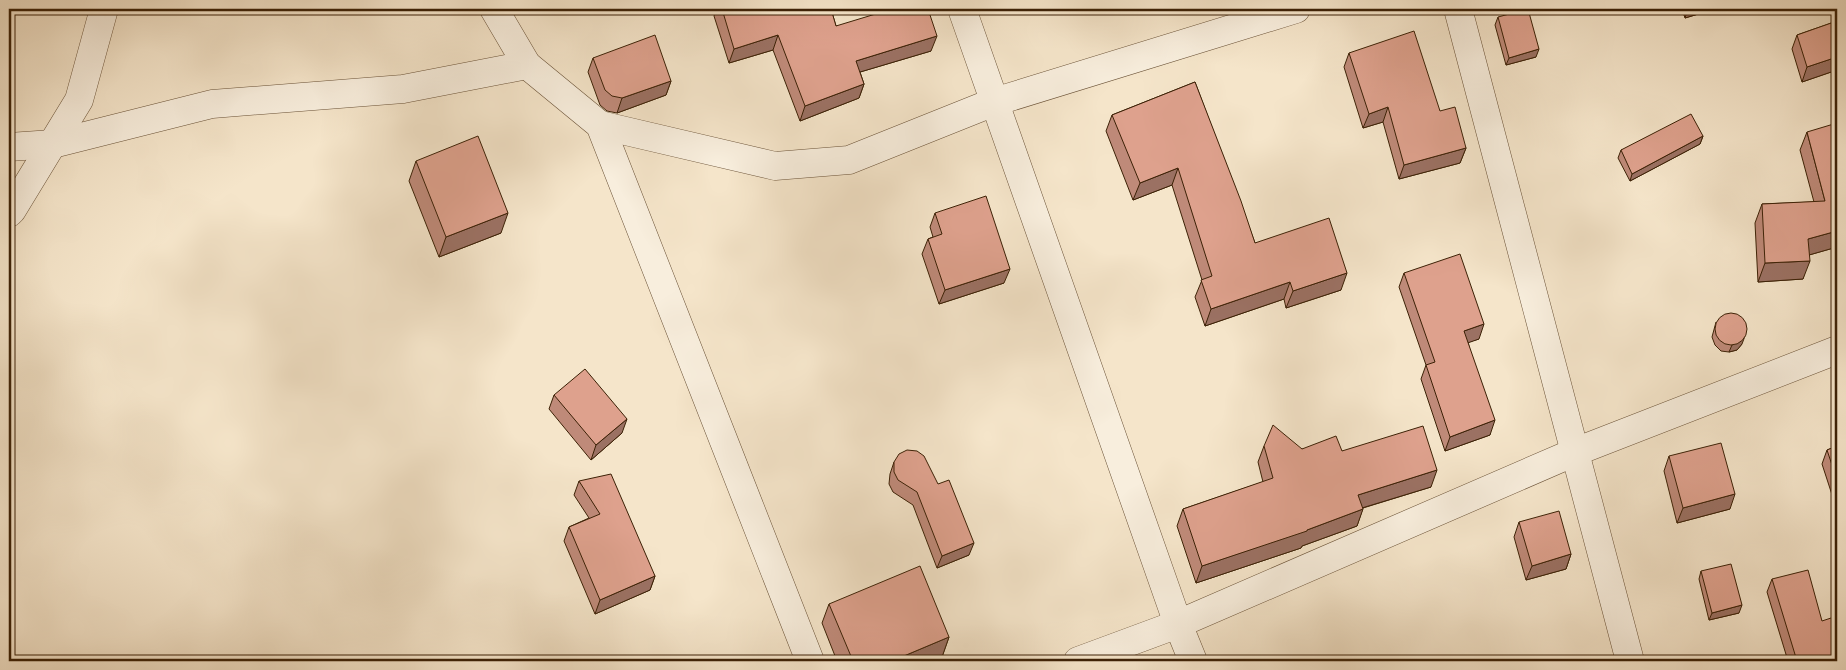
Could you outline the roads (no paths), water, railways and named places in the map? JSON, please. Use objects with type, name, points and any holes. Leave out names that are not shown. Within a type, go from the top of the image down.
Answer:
[{"type":"street","points":[[9,213],[79,100],[104,9]]},
{"type":"street","points":[[494,9],[527,65],[600,126],[776,166],[849,160],[994,102],[1296,9]]},
{"type":"street","points":[[962,9],[1192,661]]},
{"type":"street","points":[[1458,9],[1630,661]]},
{"type":"street","points":[[9,147],[53,144],[212,104],[403,89],[527,65]]},
{"type":"street","points":[[600,126],[810,661]]},
{"type":"street","points":[[1078,661],[1178,624],[1575,452],[1837,350]]}]
